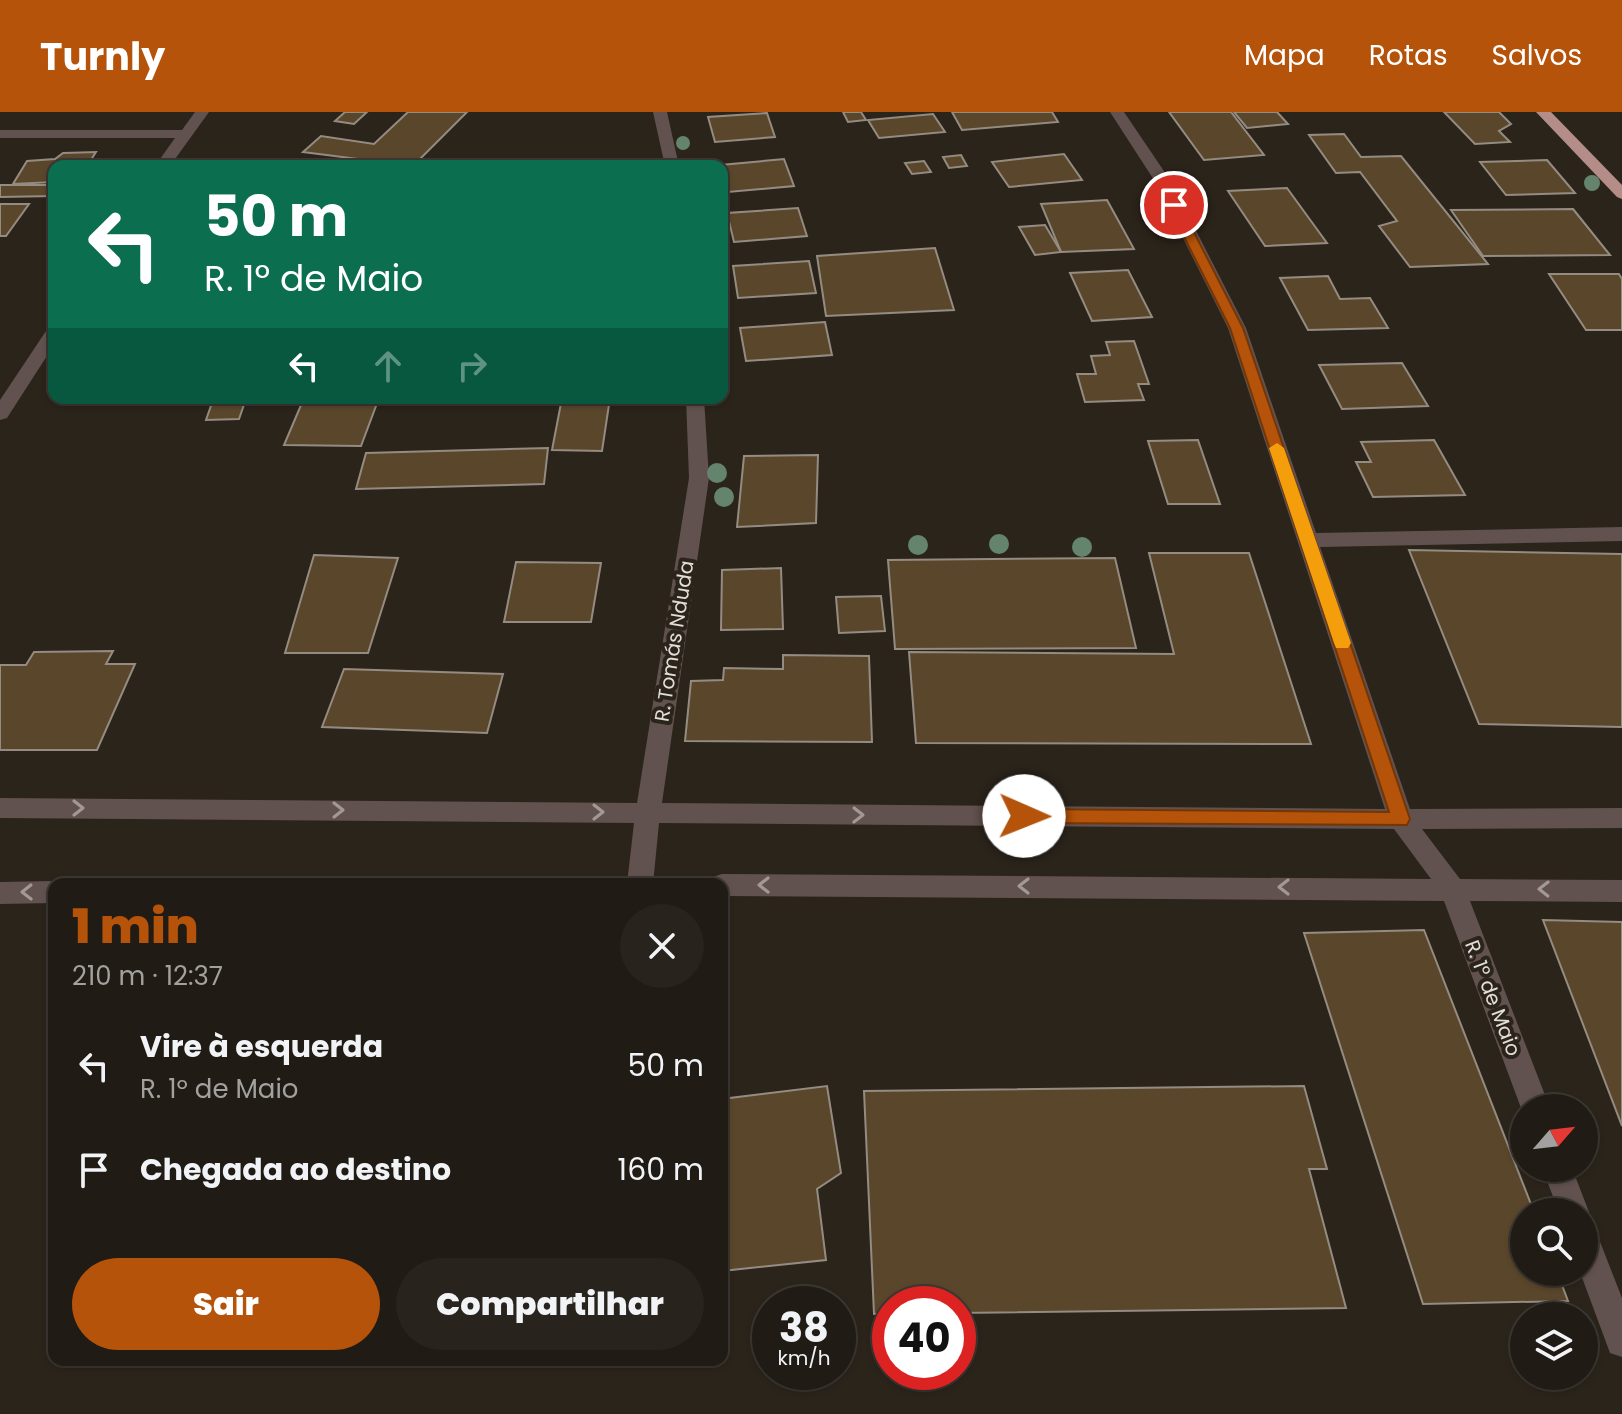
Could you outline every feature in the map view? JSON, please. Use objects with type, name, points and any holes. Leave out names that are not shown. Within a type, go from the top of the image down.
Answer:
[{"type":"highway","points":[[1543,112],[1622,194]]},
{"type":"street","points":[[166,160],[202,112]]},
{"type":"street","points":[[660,112],[671,160]]},
{"type":"street","points":[[1117,112],[1162,180],[1237,328],[1401,819]]},
{"type":"street","points":[[0,134],[183,134]]},
{"type":"street","points":[[0,414],[48,341]]},
{"type":"street","name":"R. Tomás Nduda","points":[[641,878],[699,478],[695,404]]},
{"type":"street","points":[[1308,540],[1622,534]]},
{"type":"street","points":[[0,808],[1622,818]]},
{"type":"street","name":"R. 1º de Maio","points":[[1401,819],[1452,888],[1530,1094]]},
{"type":"street","points":[[728,885],[1622,891]]},
{"type":"street","points":[[0,893],[48,892]]},
{"type":"street","points":[[1598,1277],[1622,1341]]},
{"type":"building","points":[[345,112],[367,112],[354,124],[335,121]]},
{"type":"building","points":[[408,112],[467,112],[419,160],[366,160],[303,152],[321,136],[374,144]]},
{"type":"building","points":[[843,112],[861,112],[866,120],[848,122]]},
{"type":"building","points":[[952,112],[1052,112],[1058,122],[962,130]]},
{"type":"building","points":[[1169,112],[1231,112],[1264,155],[1204,160]]},
{"type":"building","points":[[1234,112],[1277,112],[1288,124],[1247,128]]},
{"type":"building","points":[[1444,112],[1499,112],[1511,124],[1499,131],[1510,142],[1475,144]]},
{"type":"building","points":[[767,113],[775,137],[715,142],[708,117]]},
{"type":"building","points":[[933,114],[945,132],[879,138],[868,120]]},
{"type":"building","points":[[1344,134],[1361,157],[1401,156],[1488,264],[1410,267],[1379,226],[1397,221],[1360,172],[1336,173],[1309,135]]},
{"type":"building","points":[[96,152],[91,160],[48,160],[48,182],[13,184],[27,161],[55,159],[63,153]]},
{"type":"building","points":[[1064,154],[1082,180],[1009,187],[992,162]]},
{"type":"building","points":[[961,155],[967,166],[949,168],[943,157]]},
{"type":"building","points":[[784,159],[794,186],[728,192],[728,164]]},
{"type":"building","points":[[1547,160],[1575,193],[1506,195],[1480,162]]},
{"type":"building","points":[[924,161],[931,172],[912,174],[905,163]]},
{"type":"building","points":[[0,185],[48,185],[48,196],[0,197]]},
{"type":"building","points":[[1287,188],[1327,243],[1265,246],[1228,191]]},
{"type":"building","points":[[1107,200],[1134,249],[1061,252],[1041,204]]},
{"type":"building","points":[[0,204],[29,204],[6,236],[0,236]]},
{"type":"building","points":[[798,208],[807,236],[734,242],[728,213]]},
{"type":"building","points":[[1573,209],[1610,255],[1483,256],[1451,210]]},
{"type":"building","points":[[1045,225],[1061,252],[1035,255],[1019,227]]},
{"type":"building","points":[[935,248],[954,310],[826,316],[817,256]]},
{"type":"building","points":[[809,261],[816,293],[738,298],[733,266]]},
{"type":"building","points":[[1128,270],[1152,317],[1092,321],[1070,273]]},
{"type":"building","points":[[1549,274],[1619,274],[1622,279],[1622,330],[1586,330]]},
{"type":"building","points":[[1328,276],[1340,299],[1370,298],[1388,328],[1308,330],[1280,278]]},
{"type":"building","points":[[825,322],[832,355],[746,361],[740,328]]},
{"type":"building","points":[[1134,341],[1149,384],[1138,384],[1144,400],[1085,402],[1077,374],[1096,374],[1091,356],[1110,355],[1106,342]]},
{"type":"building","points":[[1402,363],[1428,406],[1342,409],[1319,365]]},
{"type":"building","points":[[212,404],[244,404],[239,419],[206,420]]},
{"type":"building","points":[[301,404],[377,404],[361,446],[284,445]]},
{"type":"building","points":[[561,404],[609,404],[602,451],[552,450]]},
{"type":"building","points":[[1198,440],[1220,504],[1168,504],[1148,441]]},
{"type":"building","points":[[1434,440],[1465,495],[1373,497],[1356,462],[1371,462],[1361,442]]},
{"type":"building","points":[[548,448],[544,484],[356,489],[366,453]]},
{"type":"building","points":[[818,455],[816,523],[737,527],[744,456]]},
{"type":"building","points":[[1409,550],[1622,554],[1622,727],[1479,724]]},
{"type":"building","points":[[1149,553],[1249,553],[1311,744],[916,743],[909,652],[1174,654]]},
{"type":"building","points":[[314,555],[398,558],[368,653],[285,653]]},
{"type":"building","points":[[1115,558],[1136,648],[895,649],[888,560]]},
{"type":"building","points":[[516,562],[601,563],[591,622],[504,622]]},
{"type":"building","points":[[781,568],[783,629],[721,630],[722,570]]},
{"type":"building","points":[[881,596],[885,631],[839,633],[836,597]]},
{"type":"building","points":[[113,651],[106,664],[135,664],[97,750],[0,750],[0,665],[26,665],[34,652]]},
{"type":"building","points":[[783,655],[869,656],[872,742],[685,741],[691,681],[723,680],[724,668],[783,669]]},
{"type":"building","points":[[344,669],[503,674],[487,733],[322,727]]},
{"type":"building","points":[[1543,920],[1622,922],[1622,1126]]},
{"type":"building","points":[[1424,930],[1510,1150],[1510,1182],[1522,1182],[1529,1198],[1510,1198],[1510,1286],[1562,1286],[1568,1301],[1423,1304],[1304,933]]},
{"type":"building","points":[[827,1086],[841,1173],[817,1189],[826,1260],[728,1270],[728,1098]]},
{"type":"building","points":[[1304,1086],[1327,1169],[1309,1169],[1346,1308],[976,1313],[976,1286],[873,1286],[864,1091]]},
{"type":"slow traffic","points":[[1277,448],[1342,643]]},
{"type":"route","points":[[1024,816],[1401,819],[1237,328],[1174,205]]}]
